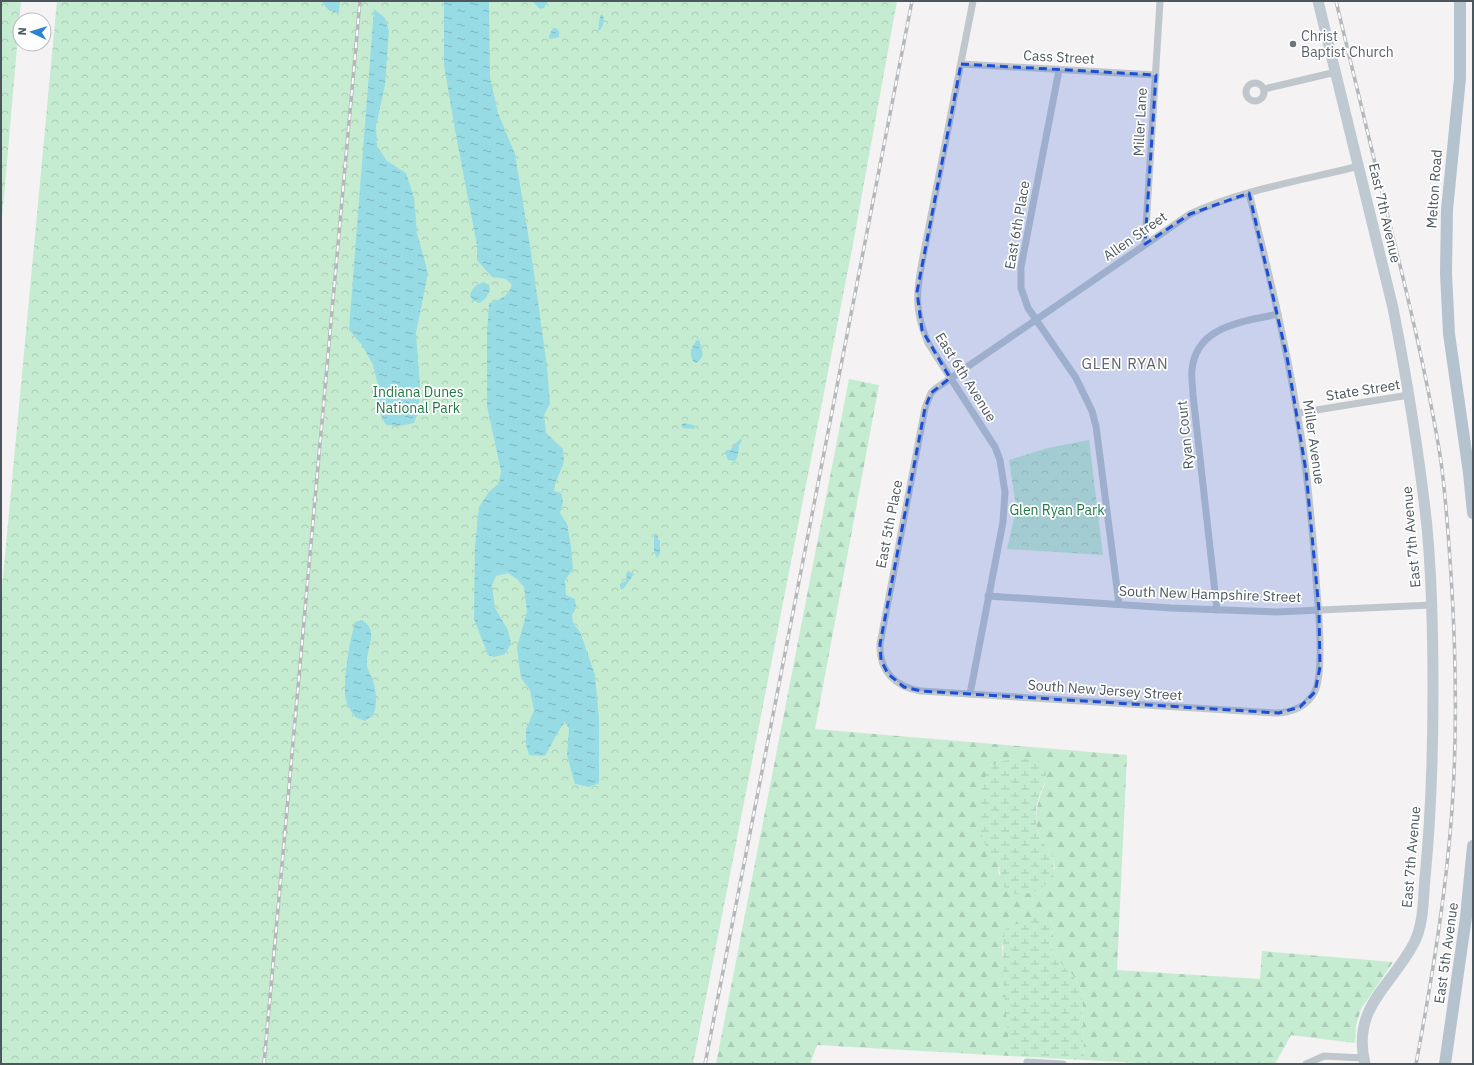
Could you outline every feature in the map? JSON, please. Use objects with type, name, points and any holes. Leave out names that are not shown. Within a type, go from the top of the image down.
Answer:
[{"type":"main road","name":"Melton Road","points":[[1460,1],[1460,78],[1451,158],[1446,244],[1448,314],[1454,378],[1469,473],[1473,512]]},
{"type":"main road","name":"East 5th Avenue","points":[[1445,1064],[1470,917],[1473,846]]},
{"type":"street","name":"East 6th Avenue","points":[[970,694],[1005,507],[1004,477],[995,447],[934,355],[922,330],[919,317],[917,292],[973,1]]},
{"type":"street","name":"Miller Lane","points":[[1146,244],[1160,1]]},
{"type":"street","name":"East 7th Avenue","points":[[1318,1],[1393,308],[1409,395],[1427,528],[1432,605],[1432,778],[1427,854],[1419,927],[1410,948],[1376,997],[1369,1010],[1362,1034],[1364,1061]]},
{"type":"street","name":"Cass Street","points":[[961,64],[1156,76]]},
{"type":"street","name":"East 6th Place","points":[[1059,70],[1020,278],[1024,299],[1028,308],[1076,378],[1093,416],[1100,445],[1119,604]]},
{"type":"street","points":[[1264,89],[1336,72]]},
{"type":"street","name":"Allen Street","points":[[950,378],[1190,214],[1213,204],[1249,193],[1359,166]]},
{"type":"street","name":"Miller Avenue","points":[[1249,193],[1278,314],[1298,413],[1313,534],[1319,610],[1320,673],[1317,686],[1312,697]]},
{"type":"street","name":"Ryan Court","points":[[1217,610],[1193,395],[1192,371],[1194,360],[1200,347],[1210,336],[1220,329],[1278,314]]},
{"type":"street","name":"East 5th Place","points":[[895,681],[888,674],[881,660],[881,635],[925,408],[931,393],[950,378]]},
{"type":"street","name":"State Street","points":[[1298,413],[1409,395]]},
{"type":"street","name":"South New Hampshire Street","points":[[988,596],[1171,608],[1276,612],[1432,605]]},
{"type":"street","name":"South New Jersey Street","points":[[895,681],[912,690],[1275,713],[1285,713],[1295,710],[1312,697]]},
{"type":"street","points":[[1306,1064],[1324,1056],[1364,1061]]},
{"type":"street","points":[[1027,1062],[1063,1064]]},
{"type":"highlighted area","points":[[961,64],[1156,75],[1145,244],[1190,214],[1249,193],[1287,357],[1306,471],[1319,610],[1320,667],[1315,692],[1300,707],[1279,713],[921,691],[904,687],[888,674],[881,660],[880,644],[925,408],[931,393],[950,378],[922,330],[917,292]]},
{"type":"green space","points":[[1,1],[21,1],[20,12],[12,12],[12,52],[17,52],[1,219]]},
{"type":"green space","name":"Indiana Dunes National Park","points":[[57,1],[897,1],[853,244],[693,1064],[1,1064],[1,598]]},
{"type":"green space","points":[[849,379],[879,385],[815,729],[1127,755],[1117,970],[1260,979],[1262,951],[1393,962],[1361,1009],[1356,1026],[1355,1043],[1291,1035],[1275,1064],[1157,1064],[1084,1060],[1082,992],[1072,974],[1064,967],[1052,951],[1051,937],[1054,926],[1049,919],[1002,946],[1010,1056],[817,1045],[810,1064],[716,1064]],"holes":[[[1031,759],[1045,784],[1039,799],[1036,814],[1037,829],[1043,844],[1051,853],[1055,869],[999,875],[989,767],[1001,761]]]},
{"type":"green space","name":"Glen Ryan Park","points":[[1089,440],[1103,555],[1007,549],[1014,518],[1015,500],[1009,460],[1048,448]]},
{"type":"green space","points":[[1030,759],[1038,761],[1041,763],[1045,771],[1046,775],[1044,784],[1037,803],[1036,819],[1039,835],[1051,854],[1054,865],[1053,873],[1046,884],[1038,890],[1021,894],[1012,893],[1005,888],[998,864],[984,842],[979,821],[982,788],[989,767],[1001,761]]},
{"type":"green space","points":[[1036,918],[1049,919],[1054,926],[1051,937],[1052,951],[1064,967],[1072,974],[1082,992],[1084,1060],[1010,1056],[1003,976],[1003,945],[1005,930],[1013,925]]},
{"type":"water","points":[[322,1],[340,1],[339,13],[329,10]]},
{"type":"water","points":[[444,1],[489,1],[490,77],[498,113],[515,154],[531,252],[547,367],[550,404],[544,415],[546,433],[563,449],[564,462],[555,484],[554,491],[561,493],[563,502],[560,513],[567,524],[571,546],[573,569],[565,580],[566,595],[575,599],[576,608],[572,615],[573,623],[580,632],[595,675],[599,719],[599,783],[589,787],[575,784],[567,755],[569,729],[565,721],[545,756],[529,755],[526,744],[526,730],[534,710],[530,690],[521,678],[517,648],[527,611],[524,587],[517,579],[508,573],[496,576],[492,585],[495,608],[508,630],[511,644],[505,654],[494,657],[488,655],[474,619],[475,547],[479,507],[489,492],[499,483],[501,471],[487,406],[487,335],[489,303],[506,295],[512,285],[506,279],[492,277],[477,260],[477,245],[444,65]]},
{"type":"water","points":[[532,1],[548,1],[544,8],[540,9]]},
{"type":"water","points":[[374,9],[385,18],[389,31],[385,85],[376,126],[377,146],[387,161],[406,173],[414,198],[417,233],[428,273],[416,333],[420,386],[419,410],[414,423],[400,426],[386,425],[377,407],[378,385],[373,365],[362,345],[349,330]]},
{"type":"water","points":[[602,14],[604,19],[603,24],[598,31],[600,16]]},
{"type":"water","points":[[553,28],[556,28],[559,31],[559,37],[551,39],[549,36]]},
{"type":"water","points":[[483,282],[489,285],[490,290],[486,298],[480,303],[473,300],[470,296],[474,287]]},
{"type":"water","points":[[697,340],[700,341],[702,355],[696,363],[693,361],[691,353],[693,345]]},
{"type":"water","points":[[684,423],[693,425],[695,429],[683,428],[681,425]]},
{"type":"water","points":[[740,439],[742,440],[739,445],[738,456],[735,461],[728,460],[725,452],[730,450]]},
{"type":"water","points":[[656,535],[658,540],[660,540],[660,553],[657,558],[654,551],[654,536]]},
{"type":"water","points":[[628,571],[634,574],[621,590],[620,584],[627,580],[626,574]]},
{"type":"water","points":[[362,620],[370,629],[371,634],[367,666],[373,682],[376,697],[375,711],[373,715],[365,721],[355,717],[347,703],[345,696],[349,651],[355,622]]},
{"type":"railway","points":[[264,1064],[360,1]]},
{"type":"railway","points":[[705,1064],[912,1]]},
{"type":"railway","points":[[1336,1],[1417,336],[1440,455],[1448,529],[1453,609],[1456,715],[1454,785],[1442,907],[1416,1064]]},
{"type":"place","name":"Christ Baptist Church","points":[[1293,44]]},
{"type":"district","name":"GLEN RYAN","points":[[1125,363]]}]
